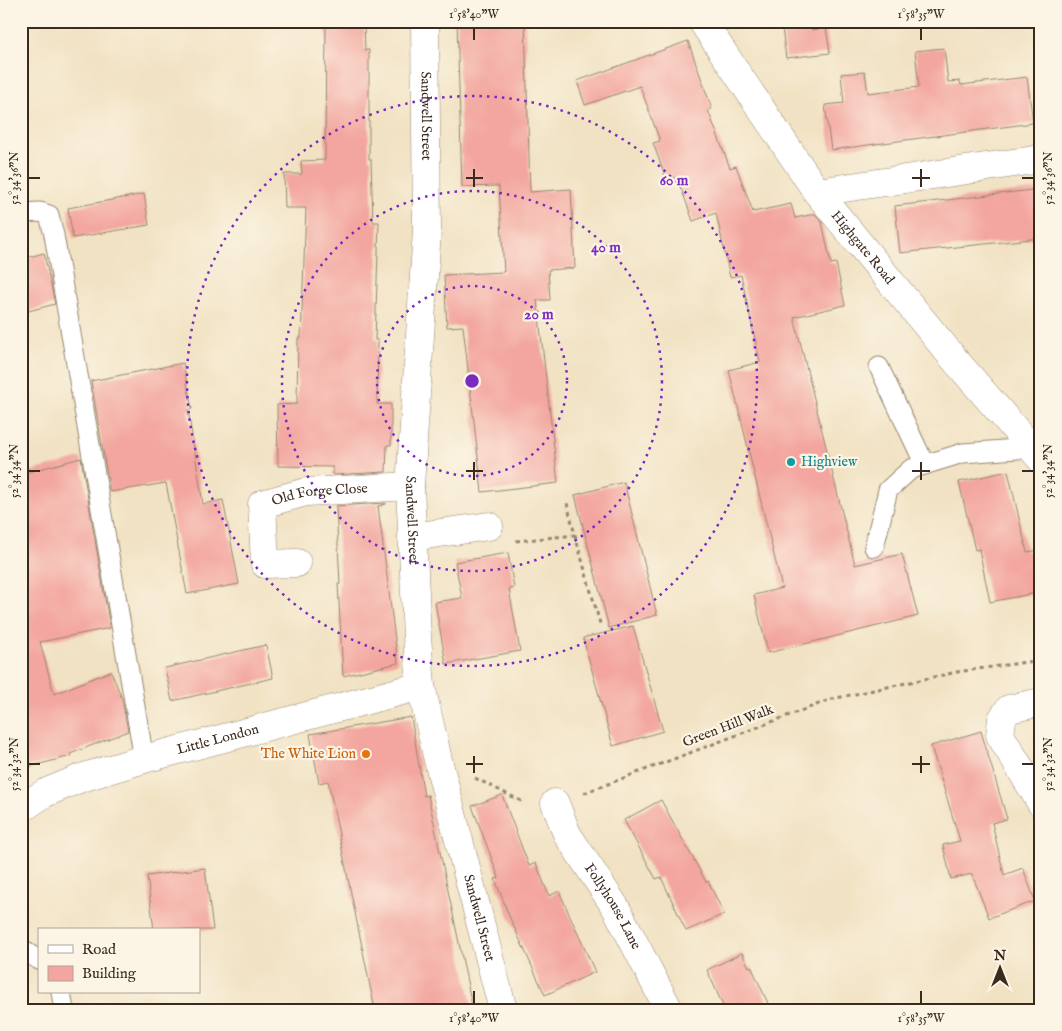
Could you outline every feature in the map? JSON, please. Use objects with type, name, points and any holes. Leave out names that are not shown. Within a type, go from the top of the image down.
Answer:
[{"type":"street","name":"Sandwell Street","points":[[425,21],[427,230],[410,486],[417,637],[421,686],[438,760],[503,1010]]},
{"type":"street","name":"Highgate Road","points":[[702,21],[816,192],[955,360],[1036,454]]},
{"type":"street","points":[[816,192],[1041,159]]},
{"type":"street","name":"Old Forge Close","points":[[297,562],[265,564],[262,504],[306,492],[410,486]]},
{"type":"street","points":[[412,537],[488,526]]},
{"type":"street","name":"Little London","points":[[21,809],[45,793],[81,778],[144,759],[421,686]]},
{"type":"street","points":[[1041,702],[1009,709],[1002,719],[1000,735],[1041,803]]},
{"type":"street","name":"Follyhouse Lane","points":[[555,803],[567,834],[616,908],[669,1010]]},
{"type":"lane","points":[[21,212],[40,212],[48,215],[54,235],[144,759]]},
{"type":"lane","points":[[879,367],[925,465]]},
{"type":"lane","points":[[874,547],[888,490],[911,469],[963,453],[1036,454]]},
{"type":"lane","points":[[21,949],[38,959]]},
{"type":"lane","points":[[62,994],[64,1010]]},
{"type":"path","points":[[567,503],[601,628]]},
{"type":"path","points":[[488,526],[490,544],[575,534]]},
{"type":"path","name":"Green Hill Walk","points":[[438,760],[540,810],[832,699],[957,672],[1041,660]]},
{"type":"building","points":[[326,21],[364,21],[365,50],[369,50],[369,159],[371,159],[373,222],[379,222],[375,340],[378,340],[377,404],[391,404],[391,445],[387,445],[386,472],[333,475],[333,467],[278,466],[277,405],[297,404],[298,338],[301,338],[306,208],[285,208],[284,174],[302,174],[301,161],[325,160]]},
{"type":"building","points":[[457,21],[525,21],[530,192],[571,189],[575,268],[548,270],[550,300],[537,300],[558,483],[482,492],[463,326],[447,327],[444,275],[504,272],[499,186],[462,187]]},
{"type":"building","points":[[781,21],[811,21],[812,30],[826,28],[830,53],[786,58]]},
{"type":"building","points":[[688,41],[712,109],[708,110],[730,168],[736,166],[753,212],[791,204],[795,218],[815,214],[822,222],[831,264],[836,263],[845,305],[794,317],[855,565],[902,554],[918,616],[768,653],[754,595],[782,588],[729,370],[760,362],[741,275],[730,277],[716,213],[693,221],[677,177],[667,181],[653,143],[660,141],[640,86],[585,105],[577,81]]},
{"type":"building","points":[[944,48],[948,82],[960,81],[961,85],[1027,77],[1033,123],[831,150],[825,105],[844,103],[841,74],[865,72],[868,93],[919,87],[915,51]]},
{"type":"building","points":[[1041,189],[1041,238],[900,253],[895,206]]},
{"type":"building","points":[[144,194],[149,225],[73,238],[68,208]]},
{"type":"building","points":[[44,253],[55,304],[21,313],[21,259]]},
{"type":"building","points":[[183,363],[192,409],[188,410],[203,504],[223,500],[239,584],[187,594],[166,483],[110,492],[91,381]]},
{"type":"building","points":[[81,458],[110,628],[40,642],[54,694],[111,671],[122,699],[128,731],[70,754],[71,756],[21,769],[21,474]]},
{"type":"building","points":[[1008,471],[1027,552],[1041,550],[1041,592],[990,602],[979,549],[975,550],[959,482]]},
{"type":"building","points":[[624,482],[657,615],[609,628],[575,495]]},
{"type":"building","points":[[386,503],[378,506],[398,663],[343,676],[336,506]]},
{"type":"building","points":[[508,553],[514,588],[509,589],[520,651],[446,664],[435,602],[462,598],[455,562]]},
{"type":"building","points":[[633,626],[663,731],[613,746],[583,638]]},
{"type":"building","points":[[266,645],[273,678],[172,701],[165,668]]},
{"type":"building","points":[[411,717],[424,796],[428,795],[473,1010],[375,1010],[328,781],[319,783],[310,734]]},
{"type":"building","points":[[981,731],[1007,819],[992,823],[1004,875],[1023,868],[1035,901],[989,918],[972,874],[951,879],[943,845],[960,841],[931,746]]},
{"type":"building","points":[[502,795],[529,866],[536,863],[549,896],[559,891],[595,972],[545,995],[509,916],[495,879],[499,878],[472,806]]},
{"type":"building","points":[[661,800],[706,882],[708,881],[724,914],[686,931],[661,877],[656,879],[624,820]]},
{"type":"building","points":[[205,868],[213,930],[200,930],[200,928],[154,928],[147,876]]},
{"type":"building","points":[[742,953],[749,967],[751,966],[771,1010],[725,1010],[707,970]]},
{"type":"place","name":"Highview","points":[[791,462]]},
{"type":"place","name":"The White Lion","points":[[366,754]]}]
